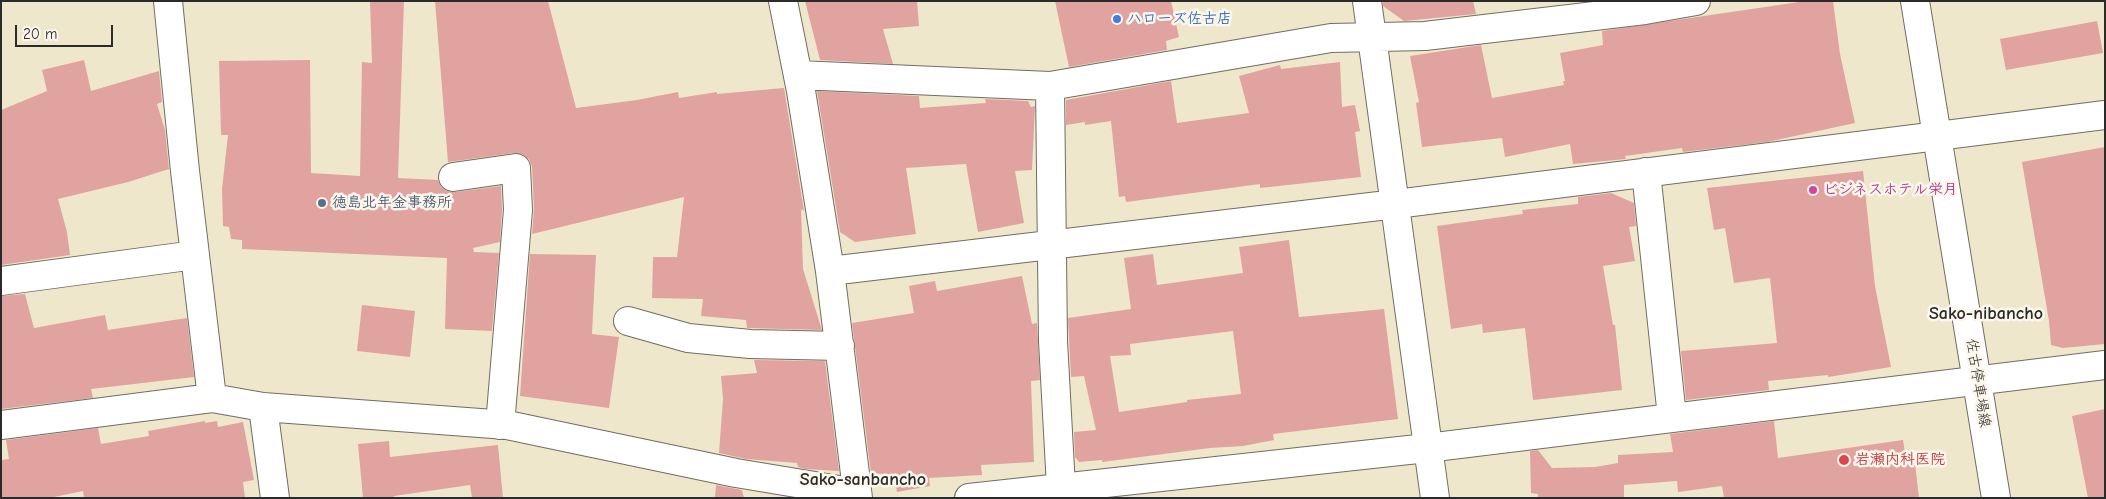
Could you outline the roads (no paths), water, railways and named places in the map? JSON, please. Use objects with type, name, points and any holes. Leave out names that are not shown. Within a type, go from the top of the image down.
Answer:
[{"type":"street","points":[[168,1],[212,398]]},
{"type":"street","points":[[1,425],[212,398],[263,407],[500,425],[736,473],[857,495],[830,271],[798,75],[783,1]]},
{"type":"street","points":[[1367,1],[1435,498]]},
{"type":"street","points":[[798,75],[1050,86],[1330,38],[1425,36],[1644,10],[1696,1]]},
{"type":"street","name":"佐古停車場線","points":[[1915,1],[1996,498]]},
{"type":"street","points":[[1050,86],[1053,341],[1061,487]]},
{"type":"street","points":[[830,271],[1052,243],[1396,204],[1938,137],[2105,114]]},
{"type":"street","points":[[453,177],[516,168],[518,210],[500,425]]},
{"type":"street","points":[[1646,172],[1672,417]]},
{"type":"street","points":[[1,281],[195,255]]},
{"type":"street","points":[[628,321],[683,325],[750,344],[840,346]]},
{"type":"street","points":[[969,498],[1427,448],[2105,365]]},
{"type":"street","points":[[263,407],[275,498]]},
{"type":"place","name":"ハローズ佐古店","points":[[1117,19]]},
{"type":"place","name":"ビジネスホテル栄月","points":[[1813,190]]},
{"type":"place","name":"徳島北年金事務所","points":[[322,203]]},
{"type":"place","name":"岩瀬内科医院","points":[[1844,460]]},
{"type":"district","name":"Sako-nibancho","points":[[1986,314]]},
{"type":"district","name":"Sako-sanbancho","points":[[863,480]]}]
